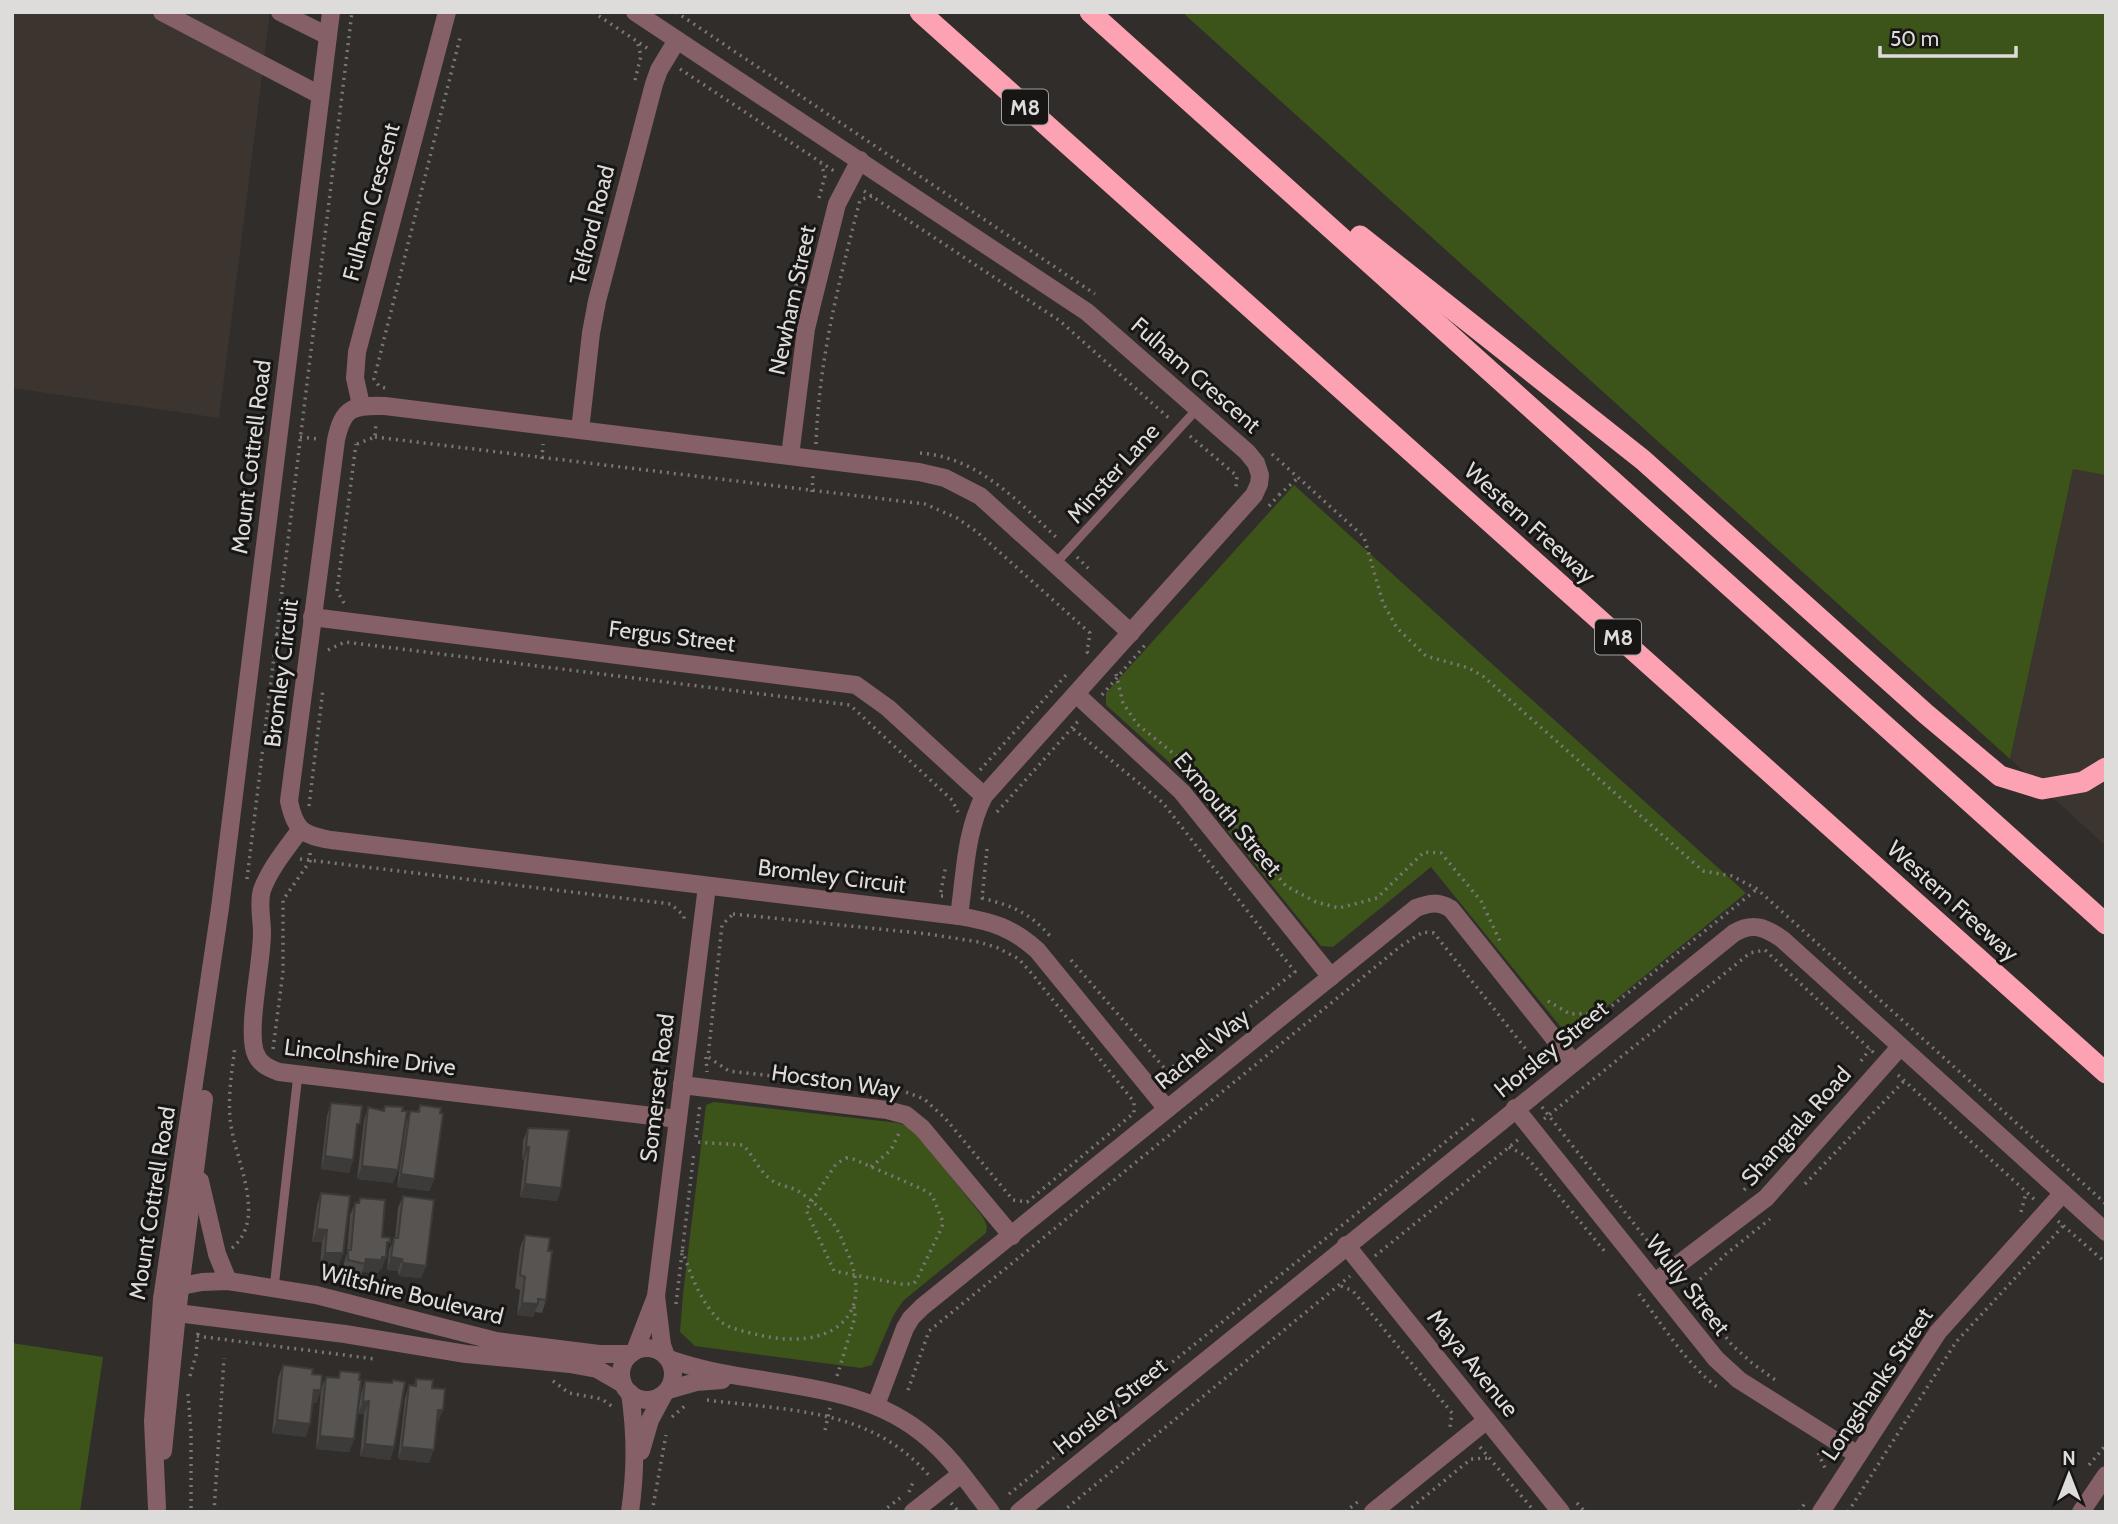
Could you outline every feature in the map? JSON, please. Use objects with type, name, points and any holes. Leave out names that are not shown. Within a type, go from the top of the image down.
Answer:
[{"type":"highway","name":"Western Freeway","points":[[920,12],[2106,1073]]},
{"type":"highway","points":[[1090,12],[2106,924]]},
{"type":"highway","points":[[1207,115],[1643,460],[2000,776],[2042,789],[2083,782],[2106,768]]},
{"type":"street","points":[[162,12],[320,95]]},
{"type":"street","points":[[280,12],[328,36]]},
{"type":"street","name":"Mount Cottrell Road","points":[[157,1510],[153,1421],[162,1299],[220,908],[331,12]]},
{"type":"street","name":"Fulham Crescent","points":[[361,405],[355,379],[357,352],[447,12]]},
{"type":"street","name":"Fulham Crescent","points":[[635,12],[1072,301],[1247,452],[1256,463],[1260,475],[1259,484]]},
{"type":"street","name":"Telford Road","points":[[580,430],[594,317],[654,84],[664,60],[677,40]]},
{"type":"street","name":"Newham Street","points":[[792,447],[806,329],[837,204],[860,160]]},
{"type":"street","points":[[361,405],[580,430],[792,447],[945,478],[980,496],[1132,633]]},
{"type":"street","name":"Bromley Circuit","points":[[361,405],[348,412],[338,430],[312,617],[289,801],[292,817],[305,833],[959,916],[1006,927],[1022,936],[1037,950],[1167,1109]]},
{"type":"street","points":[[959,916],[978,791],[1076,694],[1132,633],[1254,495],[1259,484]]},
{"type":"street","name":"Fergus Street","points":[[312,617],[856,685],[888,708],[978,791]]},
{"type":"street","name":"Exmouth Street","points":[[1076,694],[1182,792],[1331,978]]},
{"type":"street","name":"Lincolnshire Drive","points":[[305,833],[283,854],[263,886],[261,896],[261,955],[252,1036],[255,1052],[265,1067],[298,1074],[678,1119]]},
{"type":"street","name":"Somerset Road","points":[[667,1357],[662,1345],[656,1296],[707,886]]},
{"type":"street","name":"Rachel Way","points":[[876,1405],[911,1318],[1416,908],[1429,903],[1442,903],[1460,919],[1573,1062]]},
{"type":"street","name":"Mount Cottrell Road","points":[[157,1510],[177,1313],[197,1167],[220,908]]},
{"type":"street","name":"Horsley Street","points":[[1019,1512],[1346,1245],[1744,927],[1756,926],[1769,930],[1782,939],[2106,1231]]},
{"type":"street","name":"Shangrala Road","points":[[1655,1282],[1766,1198],[1900,1047]]},
{"type":"street","name":"Hocston Way","points":[[682,1085],[887,1110],[906,1115],[922,1128],[1012,1236]]},
{"type":"street","name":"Wully Street","points":[[1516,1108],[1716,1359],[1739,1380],[1858,1455]]},
{"type":"street","points":[[197,1167],[217,1254],[228,1281]]},
{"type":"street","name":"Longshanks Street","points":[[1821,1512],[1938,1332],[2063,1193]]},
{"type":"street","name":"Maya Avenue","points":[[1346,1245],[1561,1512]]},
{"type":"street","name":"Wiltshire Boulevard","points":[[181,1286],[228,1281],[358,1304],[496,1341],[599,1354],[633,1352]]},
{"type":"street","points":[[177,1313],[162,1299],[181,1286]]},
{"type":"street","name":"Somerset Road","points":[[633,1352],[656,1296]]},
{"type":"street","name":"Wiltshire Boulevard","points":[[177,1313],[345,1334],[466,1354],[570,1364],[597,1369],[627,1389]]},
{"type":"street","points":[[631,1512],[636,1468],[635,1423],[622,1367],[633,1352],[648,1348],[696,1368],[833,1391],[876,1405],[927,1436],[946,1455],[991,1512]]},
{"type":"street","points":[[636,1468],[650,1420],[673,1374],[667,1357]]},
{"type":"street","points":[[627,1389],[636,1397],[650,1400],[696,1382],[746,1378]]},
{"type":"street","points":[[1373,1512],[1486,1420]]},
{"type":"street","points":[[913,1512],[961,1475]]},
{"type":"street","points":[[2081,1512],[2106,1475]]},
{"type":"lane","name":"Minster Lane","points":[[1056,564],[1198,408]]},
{"type":"lane","points":[[274,1288],[298,1074]]},
{"type":"path","points":[[246,885],[352,12]]},
{"type":"path","points":[[593,12],[1060,321],[1237,476],[1236,489]]},
{"type":"path","points":[[676,12],[1099,297]]},
{"type":"path","points":[[386,388],[379,386],[374,379],[464,24]]},
{"type":"path","points":[[812,492],[816,424],[834,301],[860,200],[872,197],[887,178]]},
{"type":"path","points":[[375,437],[925,504],[957,518],[977,532],[1090,633],[1087,652]]},
{"type":"path","points":[[792,447],[816,450],[828,443]]},
{"type":"path","points":[[345,606],[337,591],[356,444]]},
{"type":"path","points":[[1269,450],[1364,537],[1383,603],[1397,628],[1426,656],[1469,668],[1484,677],[1703,872],[1732,876],[1757,889],[2106,1204]]},
{"type":"path","points":[[913,452],[965,463],[989,478],[1089,568]]},
{"type":"path","points":[[1262,515],[1298,478]]},
{"type":"path","points":[[1259,484],[1279,495]]},
{"type":"path","points":[[990,820],[1154,636]]},
{"type":"path","points":[[327,662],[328,649],[345,642],[850,705],[952,800],[958,812]]},
{"type":"path","points":[[1079,661],[1092,647]]},
{"type":"path","points":[[1087,652],[1118,676],[1123,704],[1137,724],[1179,758],[1196,779]]},
{"type":"path","points":[[953,820],[978,791],[981,769],[1070,670]]},
{"type":"path","points":[[271,1069],[284,946],[283,900],[310,861],[305,833],[315,820],[309,806],[324,688]]},
{"type":"path","points":[[1064,953],[1167,1071],[1295,972],[1163,803],[1072,728]]},
{"type":"path","points":[[971,762],[981,769]]},
{"type":"path","points":[[1205,790],[1286,886],[1316,902],[1339,908],[1377,898],[1424,852],[1441,853],[1481,901],[1503,946]]},
{"type":"path","points":[[982,898],[988,846]]},
{"type":"path","points":[[940,896],[947,858]]},
{"type":"path","points":[[310,861],[671,904],[684,916],[682,930]]},
{"type":"path","points":[[1541,997],[1570,1014],[1603,1013],[1757,889]]},
{"type":"path","points":[[928,895],[982,898],[1013,906],[1038,923],[1055,943]]},
{"type":"path","points":[[733,914],[928,934],[979,942],[1019,959],[1134,1102],[1134,1113],[1027,1202],[1013,1200],[945,1118],[924,1099],[903,1091],[729,1071],[708,1057],[722,925],[733,914]]},
{"type":"path","points":[[908,1390],[929,1331],[1401,946],[1423,932],[1434,933],[1532,1057],[1535,1070],[1521,1081],[1532,1095],[1732,1345],[1786,1387]]},
{"type":"path","points":[[217,1254],[228,1252],[239,1243],[244,1236],[247,1222],[247,1186],[234,1143],[230,1117],[230,1084],[235,1045]]},
{"type":"path","points":[[274,1048],[281,1052]]},
{"type":"path","points":[[1855,1070],[1870,1049]]},
{"type":"path","points":[[652,1098],[664,1088],[666,1076]]},
{"type":"path","points":[[676,1309],[702,1087]]},
{"type":"path","points":[[1009,1494],[1480,1114]]},
{"type":"path","points":[[871,1167],[891,1150],[906,1115]]},
{"type":"path","points":[[695,1142],[743,1145],[770,1180],[798,1191],[834,1225],[854,1266],[857,1293],[855,1317],[845,1345],[825,1430]]},
{"type":"path","points":[[1736,1196],[1784,1149]]},
{"type":"path","points":[[851,1158],[871,1167],[932,1195],[943,1222],[913,1284],[834,1271],[806,1210],[810,1200],[840,1161],[851,1158]]},
{"type":"path","points":[[2014,1220],[2022,1211],[2026,1192]]},
{"type":"path","points":[[1848,1512],[1956,1342],[2080,1208]]},
{"type":"path","points":[[682,1250],[704,1302],[720,1321],[736,1329],[777,1338],[815,1338],[842,1323],[854,1305]]},
{"type":"path","points":[[1339,1286],[1353,1291],[1535,1512]]},
{"type":"path","points":[[191,1512],[188,1385],[196,1355],[200,1315]]},
{"type":"path","points":[[214,1512],[224,1358]]},
{"type":"path","points":[[680,1410],[696,1399],[828,1416],[859,1425],[888,1440],[916,1461],[959,1512]]},
{"type":"path","points":[[1450,1427],[1452,1413]]},
{"type":"path","points":[[652,1512],[667,1428]]},
{"type":"path","points":[[1406,1512],[1471,1459],[1490,1458]]},
{"type":"path","points":[[882,1512],[909,1493],[914,1480]]},
{"type":"path","points":[[1345,1512],[1366,1495]]},
{"type":"shaded area","points":[[12,12],[270,12],[219,418],[12,388]]},
{"type":"shaded area","points":[[2106,318],[2106,846],[2010,759]]},
{"type":"green space","points":[[1182,12],[2106,12],[2106,475],[2073,469],[2010,759]]},
{"type":"green space","points":[[1294,485],[1746,893],[1576,1032],[1564,1031],[1431,867],[1333,947],[1321,946],[1180,772],[1106,705],[1106,693]]},
{"type":"green space","points":[[714,1102],[899,1123],[919,1137],[983,1217],[987,1226],[986,1233],[903,1301],[893,1316],[872,1365],[861,1368],[695,1346],[680,1332],[706,1105]]},
{"type":"green space","points":[[12,1343],[103,1357],[80,1512],[12,1512]]},
{"type":"building","points":[[331,1103],[362,1106],[353,1160],[325,1156]]},
{"type":"building","points":[[420,1105],[441,1108],[440,1113],[443,1114],[434,1179],[401,1174],[410,1111],[419,1112]]},
{"type":"building","points":[[385,1106],[403,1107],[402,1111],[407,1111],[398,1170],[362,1166],[368,1107],[384,1111]]},
{"type":"building","points":[[528,1128],[569,1130],[561,1188],[525,1184]]},
{"type":"building","points":[[321,1193],[350,1196],[343,1253],[325,1253],[327,1230],[317,1229]]},
{"type":"building","points":[[403,1196],[434,1200],[426,1266],[403,1263],[402,1259],[391,1257],[394,1238],[398,1238]]},
{"type":"building","points":[[360,1198],[385,1200],[382,1237],[390,1238],[390,1242],[387,1242],[386,1257],[382,1257],[382,1260],[366,1259],[365,1264],[348,1260],[355,1203],[359,1203]]},
{"type":"building","points":[[525,1235],[550,1238],[548,1251],[552,1251],[546,1300],[538,1299],[538,1304],[522,1303],[525,1277],[520,1275]]},
{"type":"building","points":[[283,1365],[313,1369],[312,1374],[322,1375],[321,1390],[314,1390],[310,1424],[277,1420]]},
{"type":"building","points":[[340,1371],[360,1373],[354,1439],[320,1436],[326,1377],[339,1378]]},
{"type":"building","points":[[416,1379],[433,1380],[432,1388],[445,1389],[443,1410],[438,1410],[434,1450],[402,1447],[409,1385],[416,1386]]},
{"type":"building","points":[[393,1380],[405,1382],[394,1447],[365,1444],[369,1401],[363,1402],[365,1381],[392,1383]]}]
